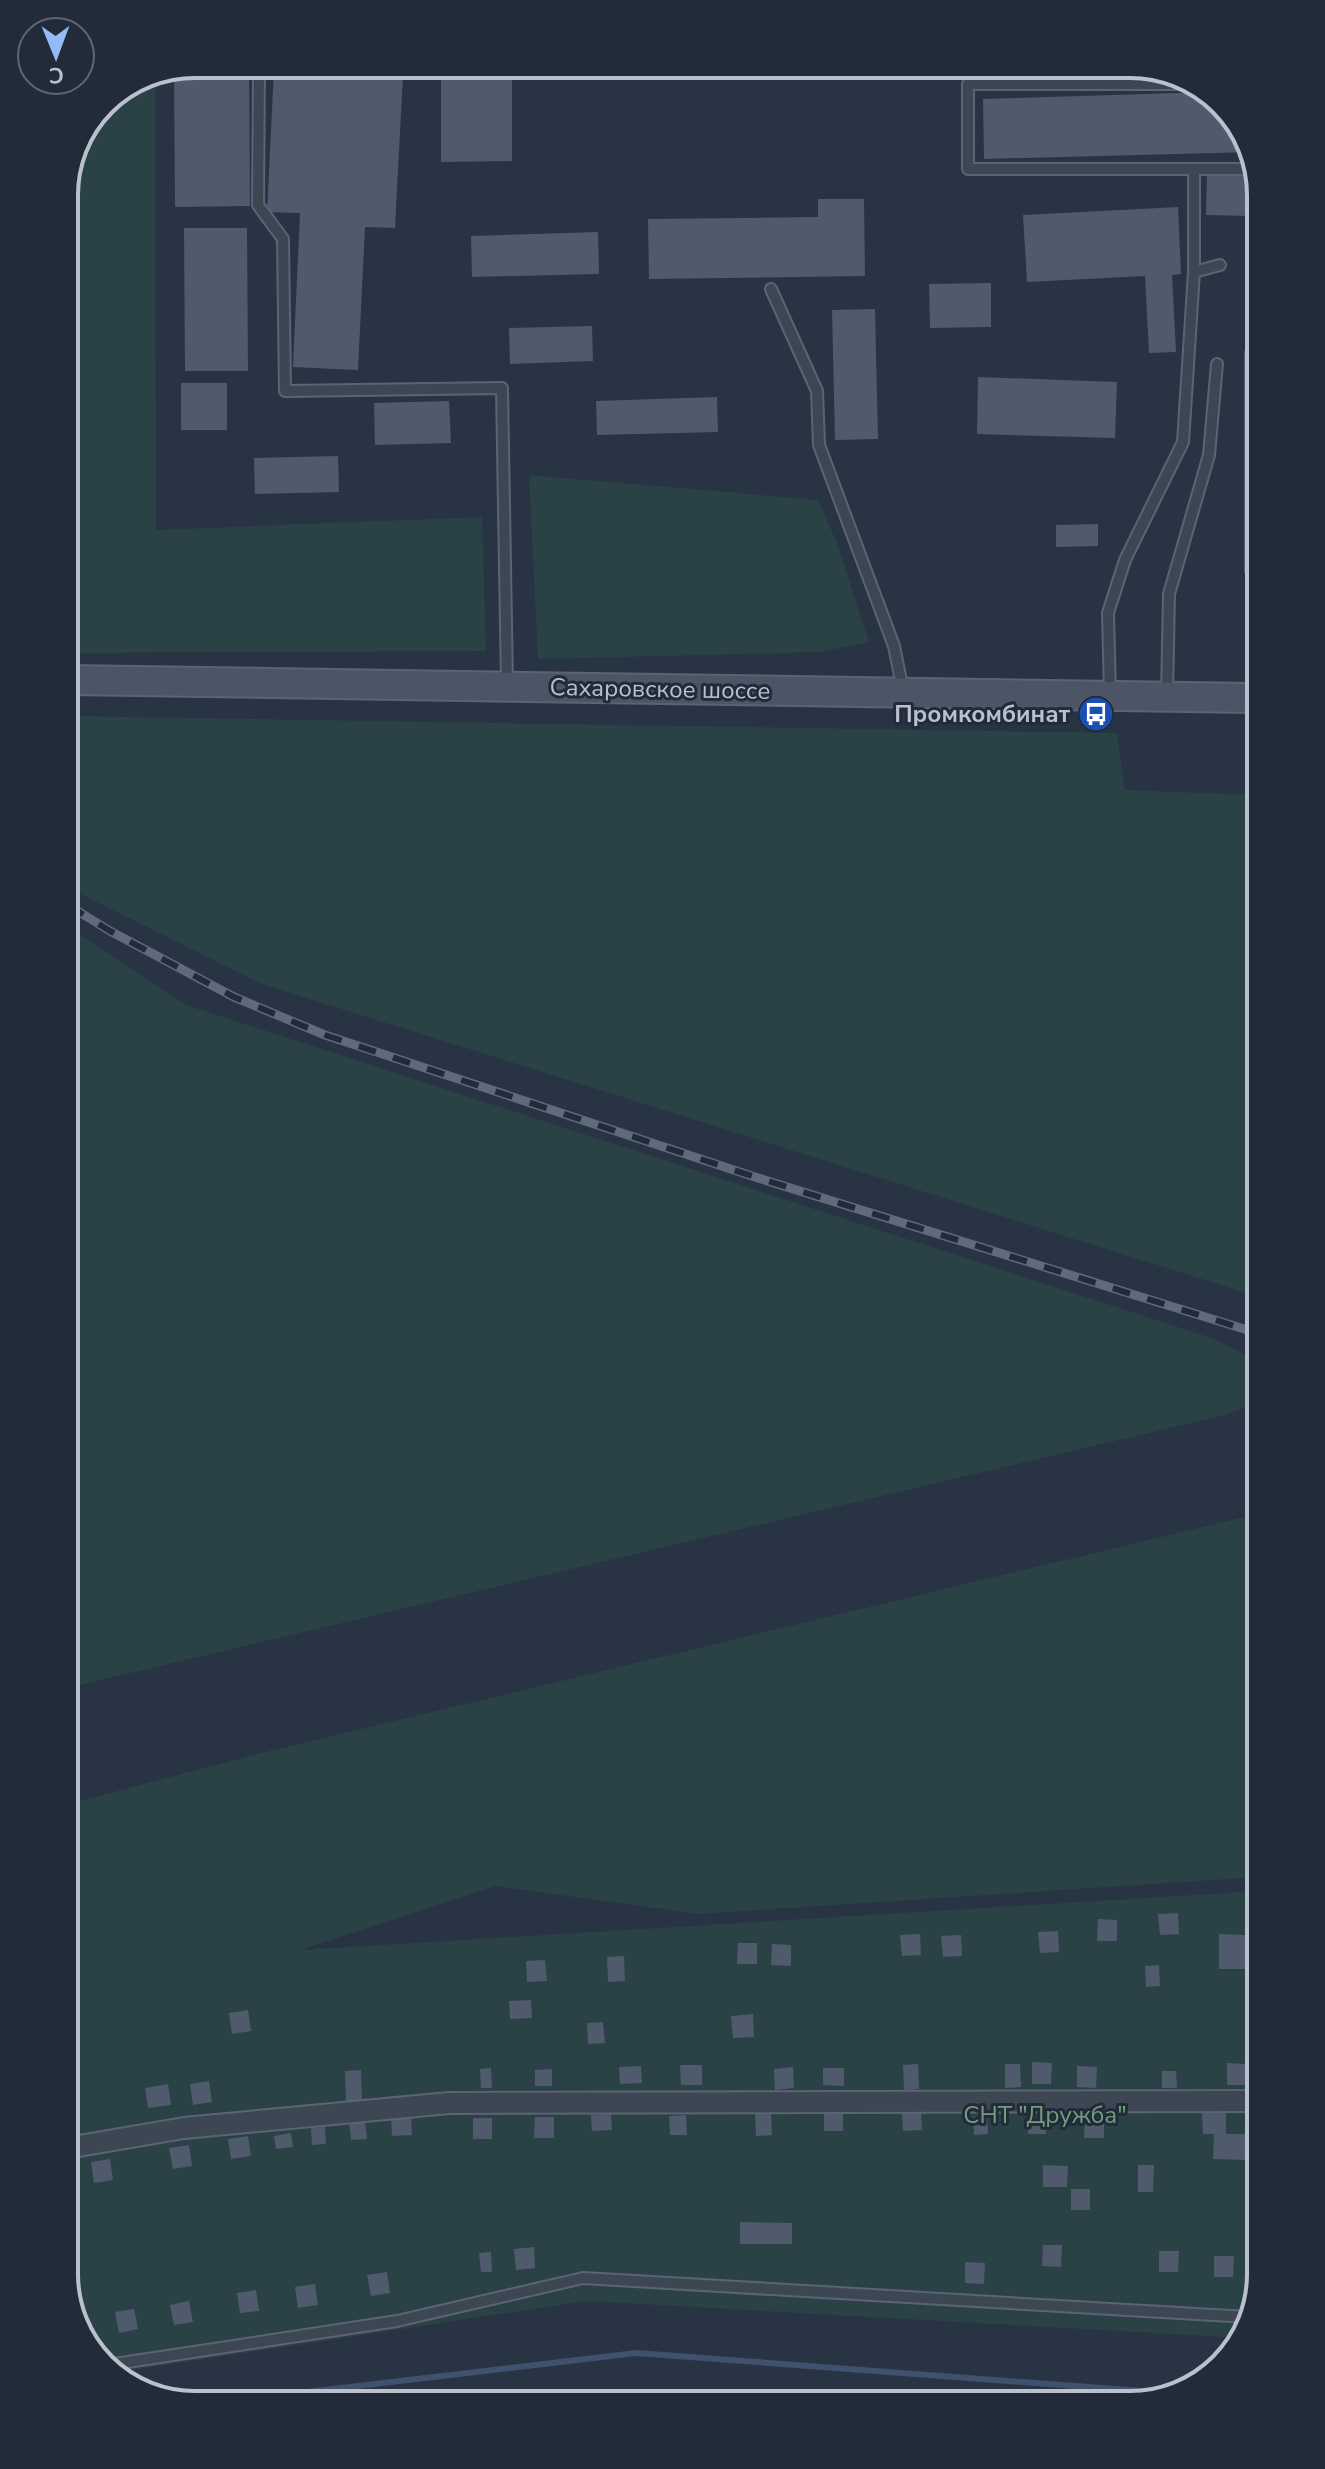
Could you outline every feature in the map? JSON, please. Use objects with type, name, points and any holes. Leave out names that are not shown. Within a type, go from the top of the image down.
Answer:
[{"type":"main road","name":"Сахаровское шоссе","points":[[78,680],[1247,698]]},
{"type":"street","points":[[78,2146],[184,2128],[449,2103],[1247,2101]]},
{"type":"lane","points":[[259,78],[258,205],[283,239],[285,391],[502,388],[507,686]]},
{"type":"lane","points":[[1166,84],[968,84],[968,169],[1244,169]]},
{"type":"lane","points":[[1110,696],[1108,613],[1125,560],[1183,442],[1194,272],[1194,169]]},
{"type":"lane","points":[[1194,272],[1220,265]]},
{"type":"lane","points":[[771,289],[817,391],[819,445],[894,646],[904,694]]},
{"type":"lane","points":[[1166,697],[1169,594],[1209,455],[1217,364]]},
{"type":"lane","points":[[120,2363],[397,2321],[583,2278],[1238,2316]]},
{"type":"green space","points":[[155,85],[156,530],[482,517],[486,651],[78,653],[78,187],[87,150],[98,130],[112,112],[130,98]]},
{"type":"green space","points":[[529,475],[818,500],[837,543],[869,642],[821,652],[538,659]]},
{"type":"green space","points":[[78,716],[1117,733],[1125,790],[1247,795],[1247,1293],[262,984],[78,893]]},
{"type":"green space","points":[[78,934],[186,1005],[1215,1339],[1247,1356],[1247,1407],[1225,1415],[78,1685]]},
{"type":"green space","name":"СНТ \"Дружба\"","points":[[1247,1516],[1247,1878],[699,1914],[496,1886],[300,1950],[1247,1892],[1247,2274],[1243,2304],[1235,2326],[1228,2337],[586,2301],[130,2371],[102,2345],[87,2319],[80,2297],[78,1801],[261,1753]]},
{"type":"building","points":[[249,78],[250,206],[175,207],[174,80]]},
{"type":"building","points":[[274,78],[403,78],[395,228],[365,227],[358,370],[293,367],[300,213],[267,212]]},
{"type":"building","points":[[441,78],[512,78],[512,161],[441,162]]},
{"type":"building","points":[[1187,93],[1213,112],[1239,152],[984,159],[983,99]]},
{"type":"building","points":[[1207,173],[1245,174],[1247,216],[1206,215]]},
{"type":"building","points":[[818,199],[864,199],[865,276],[649,279],[648,219],[818,217]]},
{"type":"building","points":[[1178,207],[1181,274],[1172,275],[1176,352],[1149,353],[1145,276],[1027,282],[1023,215]]},
{"type":"building","points":[[184,228],[247,228],[248,371],[185,371]]},
{"type":"building","points":[[598,232],[599,274],[472,277],[471,236]]},
{"type":"building","points":[[991,283],[991,327],[930,328],[929,284]]},
{"type":"building","points":[[875,309],[878,439],[835,440],[832,310]]},
{"type":"building","points":[[592,326],[593,361],[510,364],[509,328]]},
{"type":"building","points":[[1244,351],[1247,351],[1247,573],[1244,573]]},
{"type":"building","points":[[978,377],[1117,382],[1115,438],[977,434]]},
{"type":"building","points":[[181,383],[227,383],[227,430],[181,430]]},
{"type":"building","points":[[717,397],[718,432],[597,435],[596,401]]},
{"type":"building","points":[[449,401],[451,443],[375,445],[374,403]]},
{"type":"building","points":[[338,456],[339,492],[255,494],[254,458]]},
{"type":"building","points":[[1098,524],[1098,546],[1056,547],[1056,525]]},
{"type":"building","points":[[1178,1913],[1179,1934],[1160,1935],[1158,1914]]},
{"type":"building","points":[[1098,1919],[1117,1920],[1117,1941],[1097,1941]]},
{"type":"building","points":[[1058,1931],[1059,1952],[1040,1953],[1038,1932]]},
{"type":"building","points":[[920,1934],[921,1955],[902,1956],[900,1935]]},
{"type":"building","points":[[1219,1934],[1246,1935],[1246,1969],[1219,1969]]},
{"type":"building","points":[[961,1935],[962,1956],[943,1957],[941,1936]]},
{"type":"building","points":[[738,1943],[757,1943],[757,1964],[737,1964]]},
{"type":"building","points":[[772,1944],[791,1945],[791,1966],[771,1965]]},
{"type":"building","points":[[624,1956],[625,1981],[608,1982],[607,1957]]},
{"type":"building","points":[[545,1960],[547,1981],[527,1982],[526,1961]]},
{"type":"building","points":[[1159,1965],[1160,1986],[1146,1987],[1145,1966]]},
{"type":"building","points":[[531,2000],[532,2018],[510,2019],[509,2001]]},
{"type":"building","points":[[248,2010],[251,2031],[232,2034],[229,2013]]},
{"type":"building","points":[[753,2014],[754,2037],[733,2038],[731,2016]]},
{"type":"building","points":[[603,2022],[605,2043],[588,2044],[587,2023]]},
{"type":"building","points":[[1032,2062],[1052,2063],[1051,2084],[1032,2084]]},
{"type":"building","points":[[1227,2063],[1247,2064],[1246,2085],[1227,2085]]},
{"type":"building","points":[[918,2064],[919,2089],[904,2090],[903,2065]]},
{"type":"building","points":[[1005,2064],[1020,2064],[1021,2087],[1005,2088]]},
{"type":"building","points":[[680,2065],[702,2065],[702,2085],[681,2085]]},
{"type":"building","points":[[641,2066],[642,2083],[620,2084],[619,2067]]},
{"type":"building","points":[[1077,2066],[1097,2067],[1096,2088],[1077,2087]]},
{"type":"building","points":[[793,2067],[794,2088],[775,2090],[774,2069]]},
{"type":"building","points":[[491,2068],[492,2088],[481,2088],[480,2069]]},
{"type":"building","points":[[823,2068],[844,2068],[844,2086],[823,2085]]},
{"type":"building","points":[[552,2069],[552,2086],[535,2086],[535,2070]]},
{"type":"building","points":[[361,2070],[362,2101],[346,2102],[345,2071]]},
{"type":"building","points":[[1162,2071],[1176,2071],[1177,2088],[1162,2088]]},
{"type":"building","points":[[209,2081],[212,2102],[193,2105],[190,2084]]},
{"type":"building","points":[[168,2084],[171,2105],[148,2108],[145,2088]]},
{"type":"building","points":[[824,2110],[843,2110],[843,2131],[824,2131]]},
{"type":"building","points":[[1226,2111],[1226,2134],[1247,2134],[1247,2160],[1213,2159],[1214,2134],[1203,2134],[1202,2112]]},
{"type":"building","points":[[921,2112],[922,2130],[903,2131],[902,2113]]},
{"type":"building","points":[[755,2113],[771,2113],[772,2135],[756,2136]]},
{"type":"building","points":[[611,2114],[612,2130],[592,2131],[591,2115]]},
{"type":"building","points":[[411,2115],[412,2135],[392,2136],[391,2116]]},
{"type":"building","points":[[686,2115],[687,2135],[670,2135],[669,2116]]},
{"type":"building","points":[[987,2116],[988,2134],[974,2135],[973,2117]]},
{"type":"building","points":[[535,2117],[554,2117],[554,2138],[534,2138]]},
{"type":"building","points":[[1085,2117],[1104,2117],[1104,2138],[1084,2138]]},
{"type":"building","points":[[473,2118],[492,2118],[492,2139],[473,2139]]},
{"type":"building","points":[[1028,2118],[1046,2118],[1046,2134],[1028,2134]]},
{"type":"building","points":[[365,2119],[367,2139],[351,2140],[349,2121]]},
{"type":"building","points":[[325,2127],[326,2144],[312,2145],[311,2128]]},
{"type":"building","points":[[291,2133],[293,2147],[276,2149],[274,2136]]},
{"type":"building","points":[[248,2136],[251,2156],[231,2159],[228,2139]]},
{"type":"building","points":[[189,2145],[192,2166],[173,2169],[169,2148]]},
{"type":"building","points":[[110,2159],[113,2180],[94,2183],[91,2162]]},
{"type":"building","points":[[1043,2165],[1068,2166],[1067,2187],[1043,2187]]},
{"type":"building","points":[[1138,2165],[1154,2165],[1153,2192],[1138,2192]]},
{"type":"building","points":[[1071,2189],[1090,2189],[1090,2210],[1071,2210]]},
{"type":"building","points":[[740,2222],[792,2223],[792,2244],[740,2244]]},
{"type":"building","points":[[1043,2245],[1062,2245],[1061,2267],[1042,2266]]},
{"type":"building","points":[[534,2247],[535,2268],[516,2270],[514,2249]]},
{"type":"building","points":[[1159,2251],[1179,2251],[1178,2272],[1159,2272]]},
{"type":"building","points":[[491,2252],[492,2272],[481,2272],[479,2253]]},
{"type":"building","points":[[1214,2256],[1234,2256],[1233,2277],[1214,2277]]},
{"type":"building","points":[[965,2262],[985,2263],[984,2284],[965,2283]]},
{"type":"building","points":[[387,2272],[390,2293],[371,2296],[367,2275]]},
{"type":"building","points":[[315,2284],[318,2305],[298,2308],[295,2287]]},
{"type":"building","points":[[256,2290],[259,2311],[240,2313],[237,2293]]},
{"type":"building","points":[[189,2301],[193,2322],[174,2325],[170,2305]]},
{"type":"building","points":[[134,2309],[138,2329],[119,2333],[115,2312]]},
{"type":"waterway","points":[[316,2391],[636,2353],[1136,2391]]},
{"type":"railway","points":[[78,911],[234,997],[325,1035],[755,1177],[1247,1330]]},
{"type":"place","name":"Промкомбинат","points":[[1096,714]]}]
